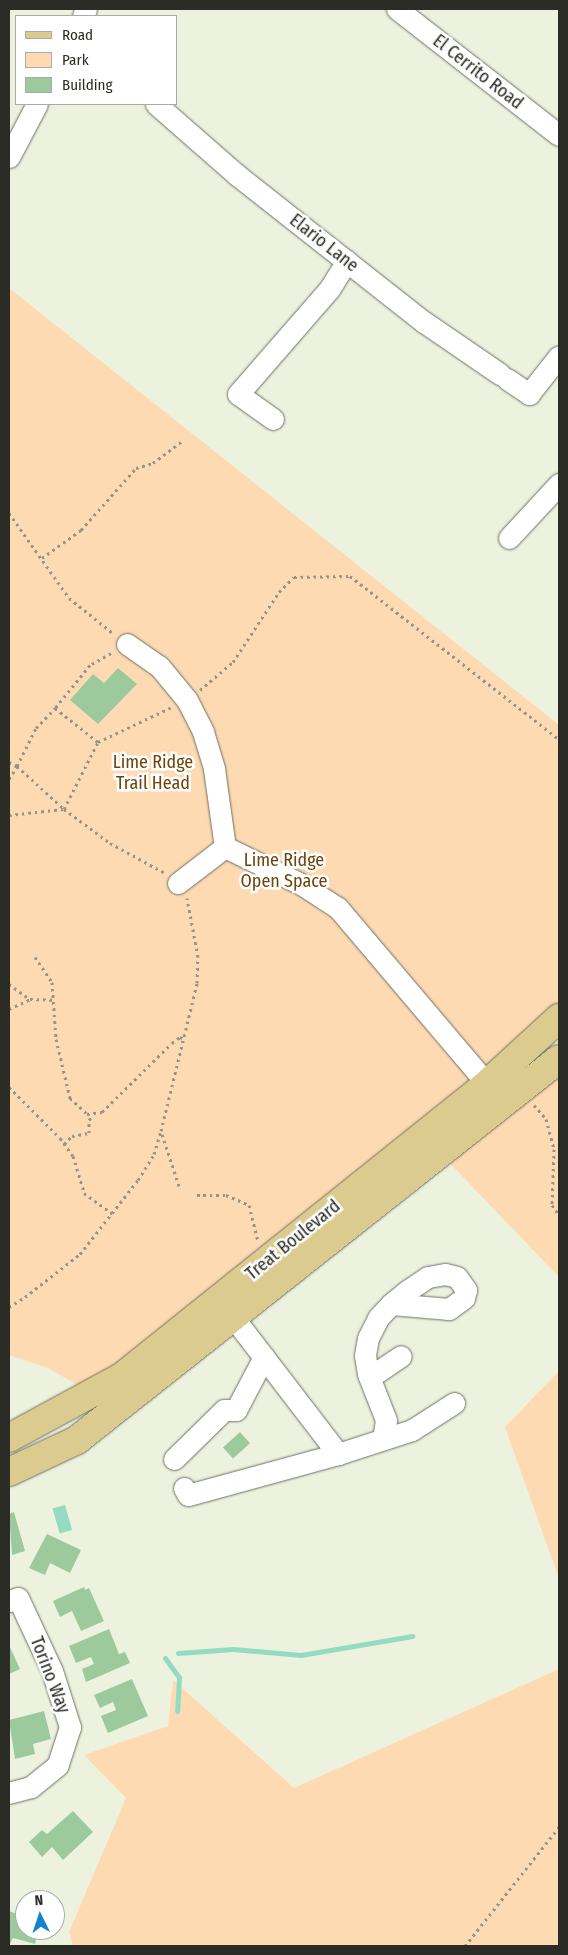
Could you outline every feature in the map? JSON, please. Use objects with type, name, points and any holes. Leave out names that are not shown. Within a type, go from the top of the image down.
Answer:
[{"type":"main road","name":"Treat Boulevard","points":[[9,1438],[124,1376],[487,1084],[559,1018]]},
{"type":"main road","name":"Treat Boulevard","points":[[9,1472],[76,1440],[559,1058]]},
{"type":"street","name":"El Cerrito Road","points":[[397,9],[559,135]]},
{"type":"street","points":[[9,157],[36,105]]},
{"type":"street","name":"Elario Lane","points":[[157,105],[221,162],[424,322],[529,394],[559,356]]},
{"type":"street","points":[[273,419],[238,394],[330,288],[347,261]]},
{"type":"street","points":[[509,538],[559,484]]},
{"type":"street","points":[[127,644],[159,666],[187,700],[210,748],[225,847]]},
{"type":"street","points":[[178,883],[225,847]]},
{"type":"street","points":[[225,847],[301,884],[338,908],[370,942],[487,1084]]},
{"type":"street","points":[[383,1439],[386,1420],[370,1377],[366,1355],[368,1338],[378,1318],[391,1304]]},
{"type":"street","points":[[233,1317],[338,1454]]},
{"type":"street","points":[[370,1377],[401,1356]]},
{"type":"street","points":[[174,1459],[224,1410],[236,1410],[264,1357]]},
{"type":"street","points":[[184,1488],[188,1496],[338,1454],[412,1430],[454,1404]]},
{"type":"street","name":"Torino Way","points":[[9,1601],[18,1598],[52,1671],[70,1727],[58,1765],[31,1787],[9,1793]]},
{"type":"path","points":[[42,558],[81,530],[136,468],[154,463],[183,440]]},
{"type":"path","points":[[9,513],[69,598],[127,644],[90,665],[36,728],[9,779]]},
{"type":"path","points":[[64,809],[98,742],[187,700],[224,672],[279,592],[294,577],[350,576],[559,739]]},
{"type":"path","points":[[55,708],[98,742]]},
{"type":"path","points":[[9,762],[17,766],[64,809],[110,843],[178,883],[192,911],[198,957],[197,983],[185,1039],[154,1154],[113,1214],[80,1254],[25,1297],[9,1306]]},
{"type":"path","points":[[9,815],[64,809]]},
{"type":"path","points":[[35,957],[52,982],[56,1039],[70,1098],[87,1114],[102,1112],[172,1043],[180,1037],[185,1039]]},
{"type":"path","points":[[9,984],[30,999]]},
{"type":"path","points":[[9,1010],[30,999],[54,1000]]},
{"type":"path","points":[[9,1088],[64,1144],[73,1156],[84,1193],[113,1214]]},
{"type":"path","points":[[521,1089],[546,1119],[554,1149],[552,1206],[559,1215]]},
{"type":"path","points":[[64,1144],[72,1136],[89,1133],[89,1120],[93,1114]]},
{"type":"path","points":[[161,1131],[179,1186]]},
{"type":"path","points":[[197,1195],[226,1195],[249,1205],[261,1250]]},
{"type":"path","points":[[465,1946],[559,1827]]},
{"type":"green space","name":"Lime Ridge Open Space","points":[[9,288],[559,725],[559,1018],[93,1394],[48,1368],[9,1355]]},
{"type":"green space","points":[[559,1059],[559,1277],[440,1153]]},
{"type":"green space","points":[[559,1371],[559,1579],[505,1427]]},
{"type":"green space","points":[[559,1669],[559,1946],[73,1946],[69,1932],[126,1798],[84,1755],[168,1726],[173,1680],[294,1788]]},
{"type":"shaded area","points":[[65,1505],[72,1530],[60,1534],[53,1509]]},
{"type":"building","points":[[118,668],[137,684],[98,724],[70,700],[93,674],[104,683]]},
{"type":"building","points":[[240,1432],[250,1443],[233,1459],[223,1447]]},
{"type":"building","points":[[14,1512],[25,1551],[12,1555],[9,1514]]},
{"type":"building","points":[[47,1534],[81,1550],[70,1573],[50,1563],[45,1575],[29,1568]]},
{"type":"building","points":[[84,1587],[85,1590],[89,1588],[104,1621],[81,1631],[72,1611],[60,1617],[53,1601]]},
{"type":"building","points":[[109,1629],[119,1654],[125,1652],[130,1663],[86,1682],[82,1669],[94,1664],[91,1657],[76,1663],[69,1646]]},
{"type":"building","points":[[9,1645],[20,1669],[9,1674]]},
{"type":"building","points":[[132,1679],[148,1716],[108,1733],[101,1716],[116,1710],[113,1702],[100,1708],[94,1695]]},
{"type":"building","points":[[44,1711],[51,1739],[33,1744],[35,1754],[15,1759],[9,1720]]},
{"type":"building","points":[[73,1811],[93,1832],[63,1860],[52,1847],[42,1857],[29,1842],[42,1830],[47,1834]]},
{"type":"building","points":[[9,1911],[15,1913],[15,1939],[13,1938],[9,1946]]},
{"type":"building","points":[[20,1940],[36,1940],[35,1944]]},
{"type":"waterway","points":[[178,1653],[233,1649],[301,1655],[412,1636]]},
{"type":"waterway","points":[[165,1658],[179,1677],[177,1711]]},
{"type":"park label","name":"Lime Ridge Trail Head","points":[[153,773]]}]
